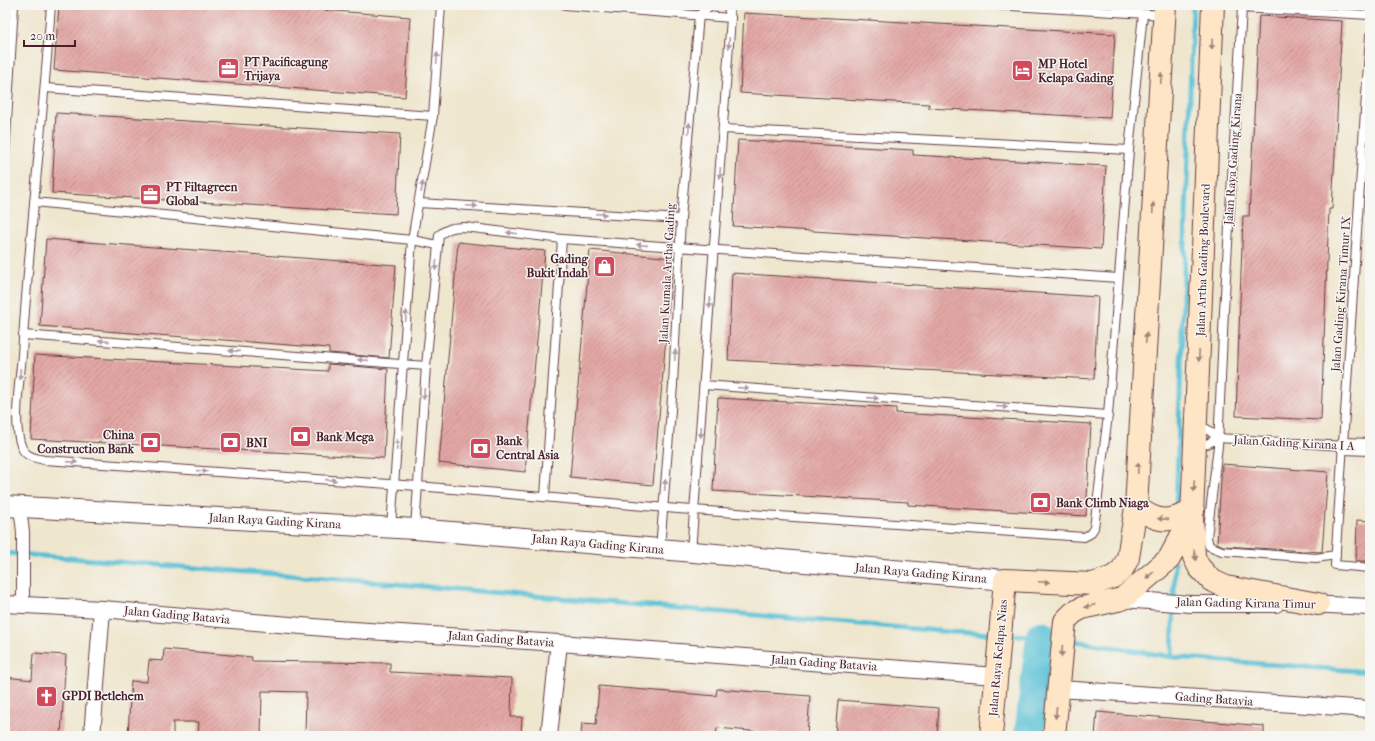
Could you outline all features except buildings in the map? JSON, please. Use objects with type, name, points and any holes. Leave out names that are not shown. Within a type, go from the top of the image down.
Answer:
[{"type":"main road","name":"Jalan Artha Gading Boulevard","points":[[1213,5],[1195,436],[1185,525],[1194,557],[1199,567],[1211,580],[1226,587],[1318,604]]},
{"type":"main road","points":[[1054,736],[1064,624],[1073,613],[1082,608],[1122,599],[1169,559],[1185,525],[1157,519],[1140,509],[1158,11]]},
{"type":"main road","name":"Jalan Raya Gading Kirana","points":[[1005,580],[1093,584],[1113,577],[1122,570],[1128,558],[1140,509]]},
{"type":"main road","name":"Jalan Raya Kelapa Nias","points":[[991,736],[1005,580]]},
{"type":"street","name":"Jalan Gading Kirana I A","points":[[1344,446],[1370,447]]},
{"type":"street","name":"Jalan Raya Gading Kirana","points":[[13,507],[415,529],[660,548],[1005,580]]},
{"type":"street","points":[[13,507],[23,532],[23,605]]},
{"type":"street","name":"Jalan Gading Kirana Timur","points":[[1122,599],[1191,604],[1318,604],[1370,607]]},
{"type":"street","name":"Jalan Gading Batavia","points":[[5,604],[102,609],[337,629],[996,672]]},
{"type":"street","points":[[92,736],[102,609]]},
{"type":"street","points":[[549,736],[560,643]]},
{"type":"street","name":"Gading Batavia","points":[[1059,684],[1370,709]]},
{"type":"lane","points":[[5,154],[14,5]]},
{"type":"lane","points":[[51,5],[23,335],[18,436],[22,450],[31,457],[53,460],[545,496],[695,510],[1084,537],[1090,534],[1094,528],[1108,415],[1129,150],[1158,11],[995,5]]},
{"type":"lane","points":[[391,528],[412,240],[433,116],[441,5]]},
{"type":"lane","points":[[565,5],[731,18]]},
{"type":"lane","points":[[699,15],[711,5]]},
{"type":"lane","points":[[691,552],[731,18],[727,5]]},
{"type":"lane","name":"Jalan Raya Gading Kirana","points":[[1218,438],[1242,8],[1370,16]]},
{"type":"lane","name":"Jalan Kumala Artha Gading","points":[[660,548],[673,384],[681,248],[681,219],[699,15]]},
{"type":"lane","name":"Jalan Gading Kirana Timur IX","points":[[1370,35],[1335,565],[1370,568]]},
{"type":"lane","points":[[45,88],[433,116]]},
{"type":"lane","points":[[723,129],[1129,150]]},
{"type":"lane","points":[[34,202],[412,240],[438,246]]},
{"type":"lane","points":[[419,203],[681,219]]},
{"type":"lane","points":[[415,529],[426,366],[438,246],[440,235],[446,229],[456,227],[562,239],[1118,278]]},
{"type":"lane","points":[[545,496],[562,239]]},
{"type":"lane","points":[[23,335],[426,366]]},
{"type":"lane","points":[[704,385],[1108,415]]},
{"type":"lane","points":[[1207,429],[1218,438],[1207,444],[1195,436],[1207,429]]},
{"type":"lane","points":[[1218,438],[1207,537],[1209,546],[1222,552],[1322,558],[1336,555]]},
{"type":"lane","name":"Jalan Gading Kirana I A","points":[[1218,438],[1344,446]]},
{"type":"waterway","points":[[1176,512],[1193,5]]},
{"type":"waterway","points":[[5,553],[339,579],[951,632],[995,634]]},
{"type":"waterway","points":[[1172,657],[1175,562]]},
{"type":"waterway","points":[[1005,635],[1041,636],[1059,639]]},
{"type":"waterway","points":[[1029,736],[1041,636]]},
{"type":"waterway","points":[[1069,640],[1172,657],[1370,672]]},
{"type":"place","name":"PT Pacificagung Trijaya","points":[[228,69]]},
{"type":"place","name":"MP Hotel Kelapa Gading","points":[[1022,71]]},
{"type":"place","name":"PT Filtagreen Global","points":[[150,194]]},
{"type":"place","name":"Gading Bukit Indah","points":[[604,266]]},
{"type":"place","name":"Bank Mega","points":[[300,437]]},
{"type":"place","name":"China Construction Bank","points":[[150,442]]},
{"type":"place","name":"BNI","points":[[231,443]]},
{"type":"place","name":"Bank Central Asia","points":[[480,448]]},
{"type":"place","name":"Bank Climb Niaga","points":[[1041,503]]},
{"type":"place","name":"GPDI Betlehem","points":[[47,696]]}]
